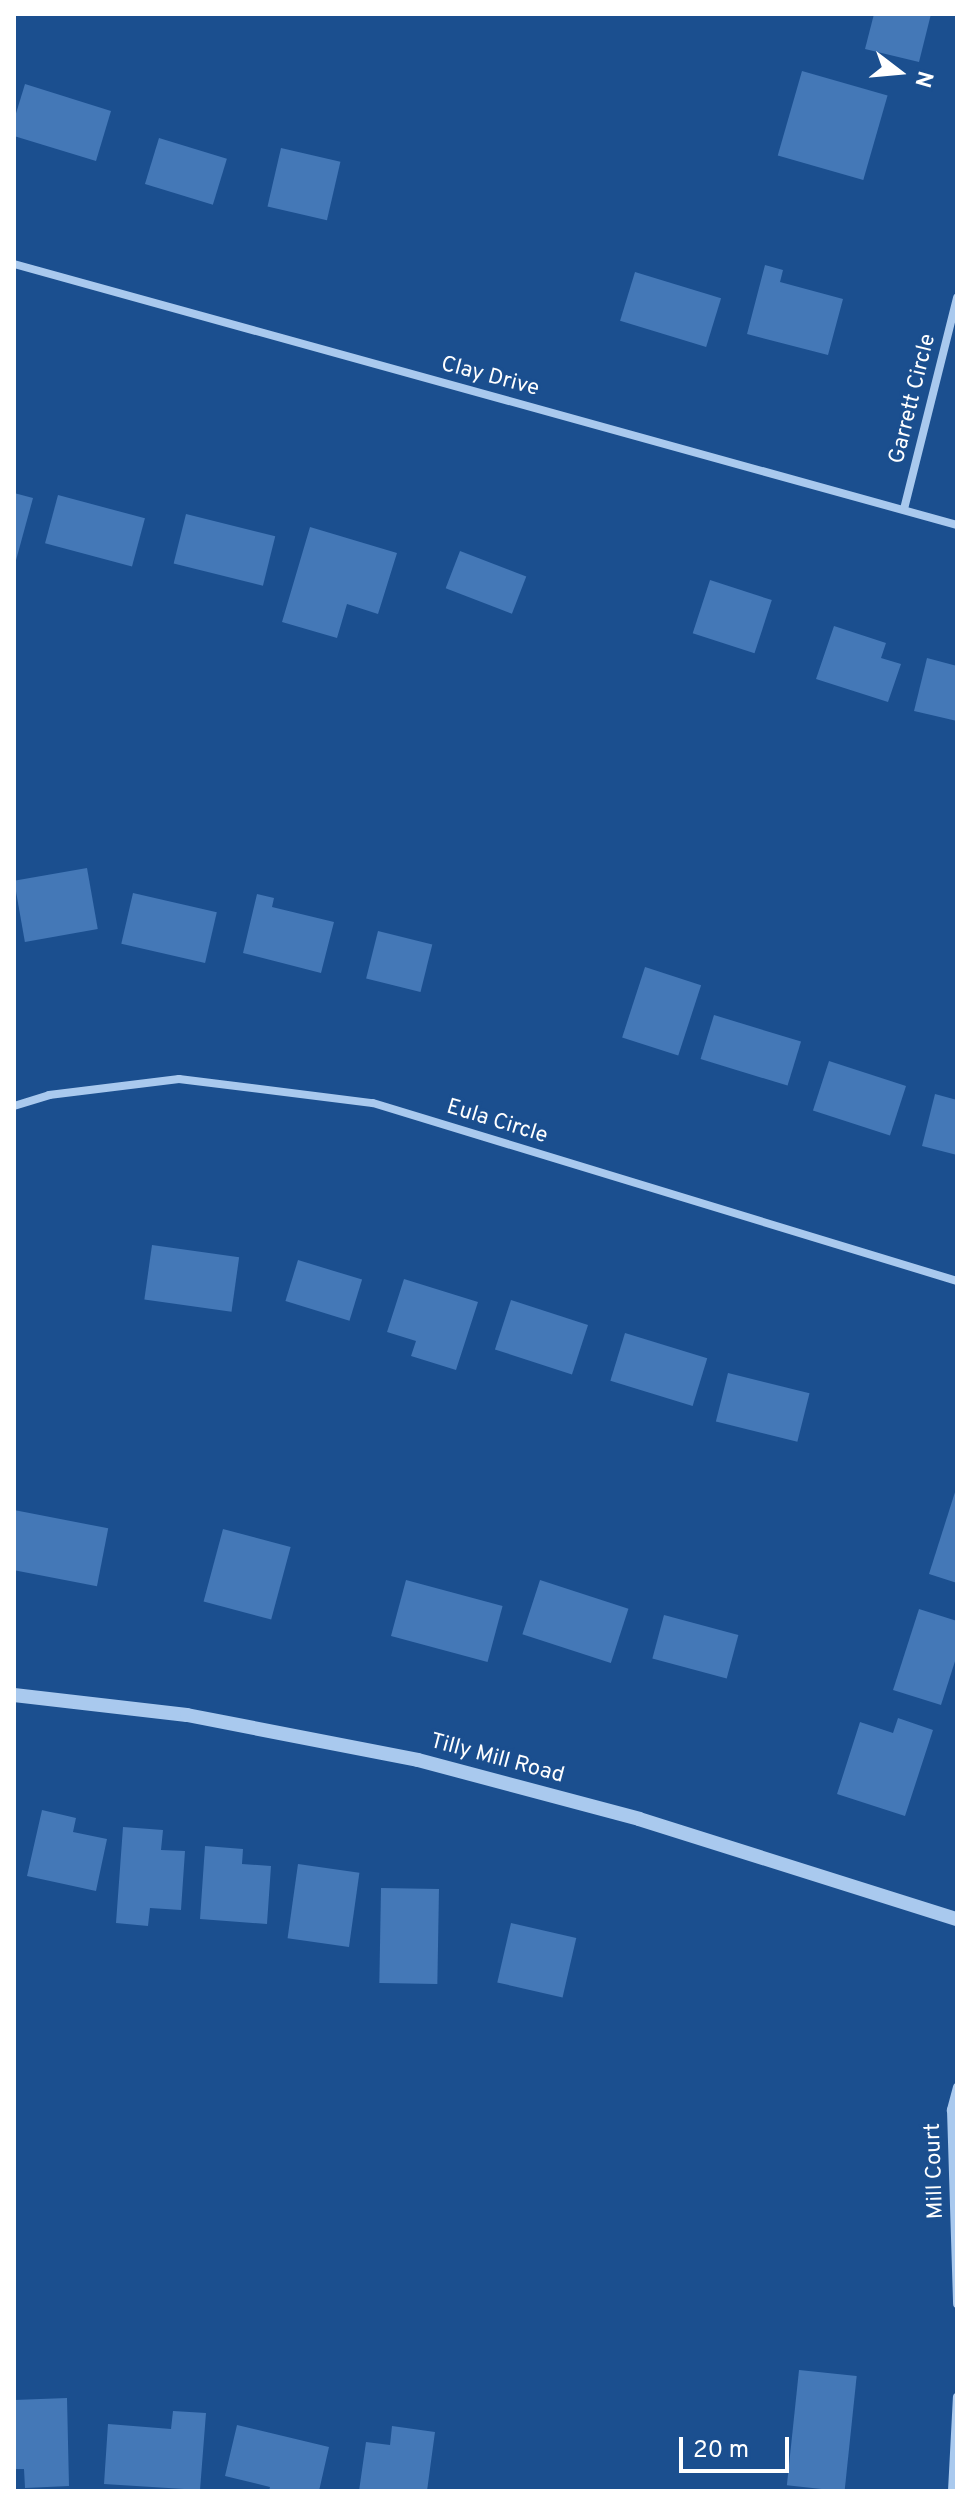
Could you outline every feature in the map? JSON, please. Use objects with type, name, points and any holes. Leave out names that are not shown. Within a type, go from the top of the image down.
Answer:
[{"type":"street","name":"Clay Drive","points":[[14,264],[957,525]]},
{"type":"street","name":"Garrett Circle","points":[[904,509],[957,298]]},
{"type":"street","name":"Eula Circle","points":[[14,1106],[49,1095],[179,1079],[373,1103],[957,1281]]},
{"type":"street","name":"Tilly Mill Road","points":[[14,1695],[187,1715],[418,1760],[639,1819],[957,1919]]},
{"type":"street","name":"Mill Court","points":[[957,2087],[951,2110],[957,2304]]},
{"type":"street","points":[[952,2491],[957,2397]]},
{"type":"building","points":[[874,14],[931,14],[919,62],[865,49]]},
{"type":"building","points":[[802,71],[888,96],[863,180],[778,156]]},
{"type":"building","points":[[25,84],[111,111],[96,161],[14,136],[14,120]]},
{"type":"building","points":[[159,138],[227,159],[213,205],[145,184]]},
{"type":"building","points":[[281,148],[340,162],[327,220],[268,206]]},
{"type":"building","points":[[765,265],[783,270],[780,282],[843,299],[828,355],[747,334]]},
{"type":"building","points":[[635,272],[721,298],[706,347],[620,321]]},
{"type":"building","points":[[14,493],[33,498],[15,564],[14,564]]},
{"type":"building","points":[[58,495],[145,518],[132,567],[45,543]]},
{"type":"building","points":[[186,514],[275,536],[263,586],[174,563]]},
{"type":"building","points":[[310,527],[397,553],[378,614],[347,604],[337,638],[282,622]]},
{"type":"building","points":[[460,551],[526,576],[512,614],[446,588]]},
{"type":"building","points":[[710,580],[772,600],[755,653],[693,633]]},
{"type":"building","points":[[834,626],[886,643],[881,658],[901,664],[888,702],[816,679]]},
{"type":"building","points":[[927,658],[957,666],[957,721],[914,711]]},
{"type":"building","points":[[87,868],[98,929],[25,942],[14,881]]},
{"type":"building","points":[[133,893],[217,912],[205,963],[121,944]]},
{"type":"building","points":[[257,894],[274,898],[272,907],[334,922],[321,973],[243,953]]},
{"type":"building","points":[[378,931],[432,945],[420,992],[366,979]]},
{"type":"building","points":[[645,967],[701,985],[678,1056],[622,1037]]},
{"type":"building","points":[[714,1015],[801,1042],[788,1086],[701,1059]]},
{"type":"building","points":[[829,1061],[906,1086],[890,1135],[813,1110]]},
{"type":"building","points":[[935,1094],[957,1100],[957,1155],[922,1146]]},
{"type":"building","points":[[152,1245],[239,1257],[231,1312],[144,1299]]},
{"type":"building","points":[[298,1260],[362,1280],[350,1321],[285,1301]]},
{"type":"building","points":[[404,1279],[478,1302],[456,1370],[411,1356],[416,1341],[387,1332]]},
{"type":"building","points":[[511,1300],[588,1325],[572,1374],[495,1349]]},
{"type":"building","points":[[625,1333],[707,1358],[693,1406],[610,1381]]},
{"type":"building","points":[[728,1373],[810,1393],[797,1442],[716,1422]]},
{"type":"building","points":[[957,1489],[957,1583],[929,1574]]},
{"type":"building","points":[[14,1510],[108,1528],[97,1586],[14,1570]]},
{"type":"building","points":[[223,1529],[291,1547],[271,1620],[204,1601]]},
{"type":"building","points":[[406,1580],[503,1606],[488,1662],[391,1636]]},
{"type":"building","points":[[540,1580],[628,1609],[611,1663],[522,1634]]},
{"type":"building","points":[[919,1609],[957,1621],[957,1655],[941,1705],[893,1690]]},
{"type":"building","points":[[664,1615],[738,1635],[727,1678],[652,1658]]},
{"type":"building","points":[[898,1718],[933,1730],[905,1816],[837,1794],[860,1722],[893,1733]]},
{"type":"building","points":[[42,1810],[76,1818],[73,1832],[107,1839],[96,1891],[27,1876]]},
{"type":"building","points":[[123,1827],[163,1830],[161,1850],[185,1851],[181,1910],[150,1908],[148,1926],[116,1923]]},
{"type":"building","points":[[205,1846],[243,1849],[242,1864],[271,1866],[267,1924],[200,1919]]},
{"type":"building","points":[[298,1864],[359,1873],[349,1947],[288,1938]]},
{"type":"building","points":[[381,1888],[439,1889],[437,1984],[379,1983]]},
{"type":"building","points":[[511,1923],[576,1938],[563,1998],[497,1982]]},
{"type":"building","points":[[799,2370],[857,2376],[845,2491],[787,2485]]},
{"type":"building","points":[[67,2398],[69,2486],[25,2488],[24,2469],[14,2469],[14,2400]]},
{"type":"building","points":[[173,2411],[206,2413],[200,2490],[104,2484],[108,2424],[171,2429]]},
{"type":"building","points":[[237,2425],[329,2447],[319,2491],[269,2491],[270,2487],[225,2476]]},
{"type":"building","points":[[392,2426],[435,2432],[427,2491],[359,2491],[366,2442],[390,2445]]}]
